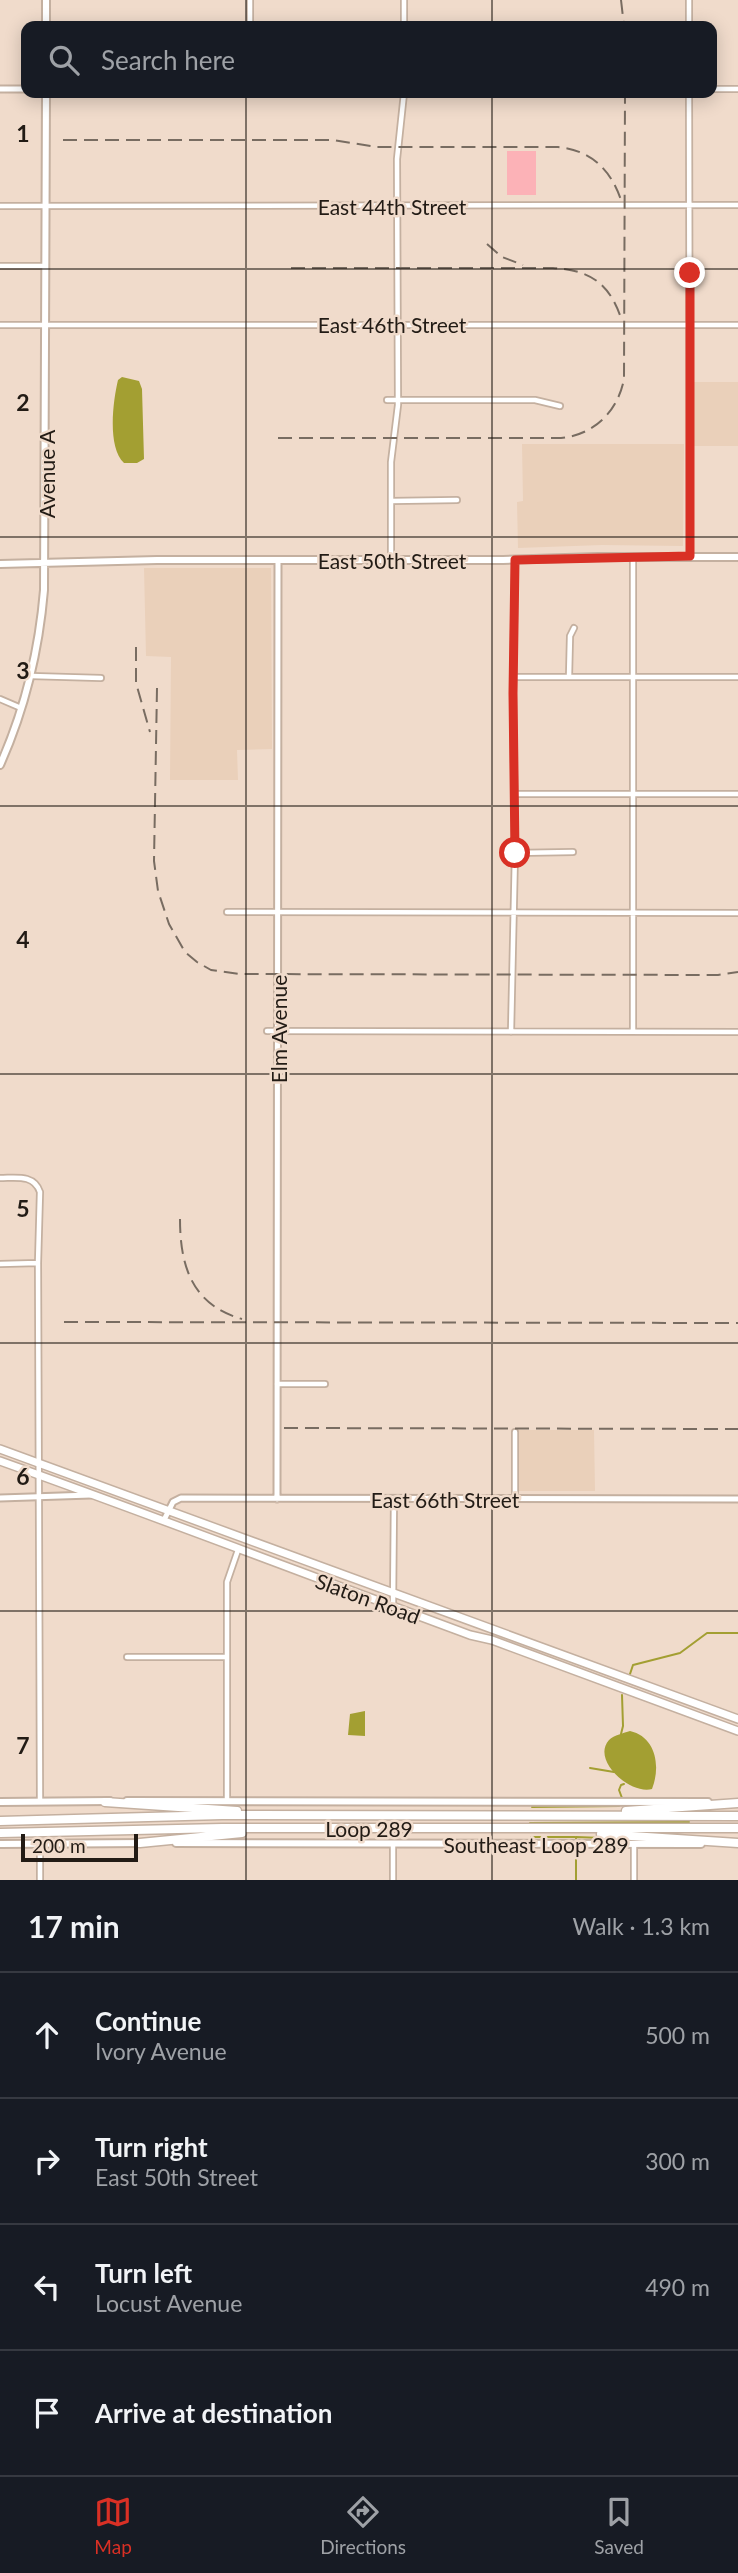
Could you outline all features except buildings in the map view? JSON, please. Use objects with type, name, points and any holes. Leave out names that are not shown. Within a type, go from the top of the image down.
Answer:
[{"type":"highway","name":"Slaton Road","points":[[0,1449],[738,1719]]},
{"type":"highway","name":"Slaton Road","points":[[0,1461],[738,1731]]},
{"type":"highway","points":[[276,1564],[282,1551]]},
{"type":"highway","points":[[105,1802],[317,1815]]},
{"type":"highway","points":[[497,1816],[633,1811],[738,1802]]},
{"type":"highway","name":"Loop 289","points":[[0,1821],[317,1815],[738,1816]]},
{"type":"highway","points":[[140,1843],[292,1828]]},
{"type":"highway","points":[[497,1828],[738,1843]]},
{"type":"highway","name":"Loop 289","points":[[0,1833],[92,1829],[738,1828]]},
{"type":"main road","points":[[46,0],[46,21]]},
{"type":"main road","name":"Avenue A","points":[[0,765],[22,709],[31,676],[41,622],[46,564],[46,98]]},
{"type":"main road","name":"East 50th Street","points":[[0,564],[157,560],[515,560],[738,556]]},
{"type":"main road","name":"Southeast Loop 289","points":[[0,1802],[738,1802]]},
{"type":"main road","name":"Southeast Loop 289","points":[[0,1844],[738,1843]]},
{"type":"street","points":[[250,0],[250,21]]},
{"type":"street","points":[[404,0],[404,21]]},
{"type":"street","points":[[689,0],[689,21]]},
{"type":"street","points":[[0,89],[21,89]]},
{"type":"street","points":[[717,89],[738,89]]},
{"type":"street","points":[[391,560],[391,450],[398,401],[398,146],[403,98]]},
{"type":"street","points":[[689,98],[690,556]]},
{"type":"street","name":"East 44th Street","points":[[0,206],[738,205]]},
{"type":"street","points":[[0,266],[46,266]]},
{"type":"street","name":"East 46th Street","points":[[0,325],[738,325]]},
{"type":"street","points":[[387,400],[535,400],[560,406]]},
{"type":"street","points":[[390,501],[457,500]]},
{"type":"street","points":[[632,556],[632,1032]]},
{"type":"street","name":"Elm Avenue","points":[[277,1499],[278,560]]},
{"type":"street","points":[[511,1032],[515,853],[515,560]]},
{"type":"street","points":[[569,677],[570,636],[574,628]]},
{"type":"street","points":[[31,676],[101,678]]},
{"type":"street","points":[[515,677],[738,677]]},
{"type":"street","points":[[0,699],[22,709]]},
{"type":"street","points":[[514,794],[738,794]]},
{"type":"street","points":[[515,853],[573,852]]},
{"type":"street","points":[[227,912],[738,913]]},
{"type":"street","points":[[267,1031],[738,1032]]},
{"type":"street","points":[[0,1178],[24,1178],[36,1182],[40,1192],[40,1802]]},
{"type":"street","points":[[0,1264],[38,1263]]},
{"type":"street","points":[[277,1384],[325,1384]]},
{"type":"street","points":[[514,1432],[514,1499]]},
{"type":"street","points":[[0,1497],[94,1495]]},
{"type":"street","name":"East 66th Street","points":[[169,1510],[175,1500],[181,1498],[738,1499]]},
{"type":"street","points":[[393,1607],[394,1499]]},
{"type":"street","points":[[164,1520],[169,1510]]},
{"type":"street","points":[[226,1800],[227,1582],[238,1550]]},
{"type":"street","points":[[127,1657],[226,1657]]},
{"type":"street","points":[[40,1843],[40,1880]]},
{"type":"street","points":[[393,1843],[393,1880]]},
{"type":"street","points":[[634,1844],[634,1880]]},
{"type":"shaded area","points":[[507,151],[536,151],[536,195],[507,195]]},
{"type":"shaded area","points":[[122,377],[139,381],[142,389],[144,459],[137,463],[124,463],[115,446],[113,435],[114,400],[118,380]]},
{"type":"shaded area","points":[[693,382],[738,382],[738,446],[693,446]]},
{"type":"shaded area","points":[[522,444],[684,444],[683,546],[518,548],[517,502],[523,501]]},
{"type":"shaded area","points":[[144,568],[271,568],[272,749],[237,750],[238,780],[170,780],[171,657],[146,656]]},
{"type":"shaded area","points":[[518,1430],[594,1430],[595,1491],[519,1491]]},
{"type":"shaded area","points":[[365,1711],[365,1736],[348,1735],[350,1714]]},
{"type":"shaded area","points":[[630,1731],[646,1739],[651,1746],[656,1762],[652,1789],[633,1787],[624,1781],[615,1774],[605,1757],[609,1740]]},
{"type":"waterway","points":[[630,1674],[633,1665],[680,1653],[707,1633],[738,1633]]},
{"type":"waterway","points":[[621,1734],[622,1695]]},
{"type":"waterway","points":[[590,1768],[614,1772]]},
{"type":"waterway","points":[[622,1798],[619,1790],[624,1784]]},
{"type":"waterway","points":[[532,1807],[619,1806]]},
{"type":"waterway","points":[[530,1823],[689,1822]]},
{"type":"waterway","points":[[531,1837],[575,1837]]},
{"type":"waterway","points":[[576,1840],[576,1837],[602,1838]]},
{"type":"waterway","points":[[576,1846],[576,1880]]},
{"type":"railway","points":[[621,0],[623,21]]},
{"type":"railway","points":[[278,438],[561,438],[584,432],[603,419],[616,401],[624,379],[625,98]]},
{"type":"railway","points":[[63,140],[333,140],[377,147],[558,147],[580,152],[598,163],[612,179],[621,200]]},
{"type":"railway","points":[[487,244],[502,257],[523,265]]},
{"type":"railway","points":[[291,268],[566,269],[588,275],[604,287],[621,318]]},
{"type":"railway","points":[[136,647],[136,683],[150,732]]},
{"type":"railway","points":[[157,688],[154,861],[158,891],[169,924],[185,952],[211,970],[239,974],[718,975],[738,972]]},
{"type":"railway","points":[[180,1219],[186,1268],[200,1294],[225,1313],[242,1319]]},
{"type":"railway","points":[[64,1322],[738,1323]]},
{"type":"railway","points":[[284,1428],[738,1429]]},
{"type":"route","points":[[515,853],[515,560],[598,556],[690,556],[690,273]]}]
